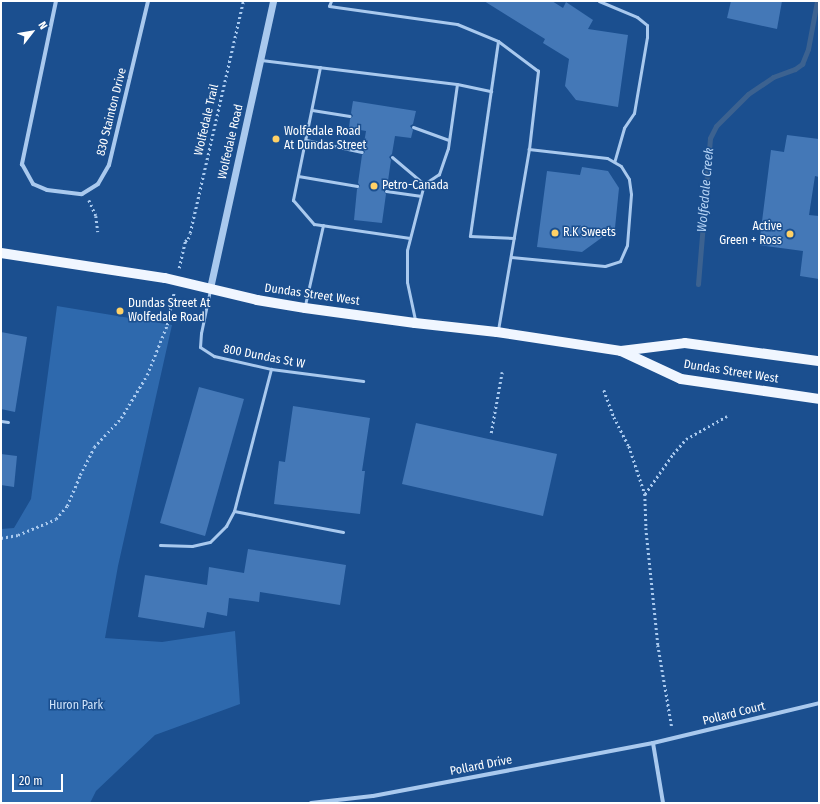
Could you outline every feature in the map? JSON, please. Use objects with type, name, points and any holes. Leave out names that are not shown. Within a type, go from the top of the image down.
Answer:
[{"type":"main road","name":"Dundas Street West","points":[[1,253],[165,278],[257,300],[305,308],[415,323],[498,332],[621,351],[685,343],[819,361]]},
{"type":"main road","name":"Dundas Street West","points":[[621,351],[681,379],[819,399]]},
{"type":"street","points":[[56,1],[22,164],[33,184],[47,190],[82,194],[85,192]]},
{"type":"street","name":"830 Stainton Drive","points":[[85,192],[98,184],[109,165],[148,1]]},
{"type":"street","name":"Wolfedale Road","points":[[210,288],[273,1]]},
{"type":"street","name":"Pollard Court","points":[[653,743],[819,703]]},
{"type":"street","points":[[653,743],[663,803]]},
{"type":"street","name":"Pollard Drive","points":[[311,803],[373,796],[653,743]]},
{"type":"lane","points":[[331,1],[330,6],[457,24],[498,41],[538,71],[529,149],[498,332]]},
{"type":"lane","points":[[599,1],[637,17],[647,25],[647,37],[634,113],[624,128],[614,162]]},
{"type":"lane","points":[[498,41],[470,236],[514,238]]},
{"type":"lane","points":[[261,60],[457,84],[491,91]]},
{"type":"lane","points":[[320,67],[293,200],[314,224],[410,238]]},
{"type":"lane","points":[[415,323],[406,282],[407,250],[424,184],[439,174],[449,140],[457,84]]},
{"type":"lane","points":[[312,110],[350,116]]},
{"type":"lane","points":[[413,127],[449,140]]},
{"type":"lane","points":[[306,140],[362,152]]},
{"type":"lane","points":[[511,257],[605,266],[620,261],[627,245],[631,194],[629,179],[621,166],[607,158],[529,149]]},
{"type":"lane","points":[[392,157],[424,184]]},
{"type":"lane","points":[[298,176],[357,186]]},
{"type":"lane","points":[[386,190],[420,196]]},
{"type":"lane","points":[[305,308],[323,225]]},
{"type":"lane","name":"800 Dundas St W","points":[[210,288],[200,347],[214,356],[271,369],[363,381]]},
{"type":"lane","points":[[160,545],[192,546],[210,542],[226,526],[234,511],[271,369]]},
{"type":"lane","points":[[1,421],[8,422]]},
{"type":"lane","points":[[234,511],[343,532]]},
{"type":"path","name":"Wolfedale Trail","points":[[185,241],[188,239],[190,233],[243,1]]},
{"type":"path","points":[[85,192],[96,216],[98,232]]},
{"type":"path","points":[[1,538],[18,535],[56,519],[67,506],[94,447],[121,418],[147,374],[168,318]]},
{"type":"path","points":[[491,433],[502,372]]},
{"type":"path","points":[[604,390],[614,416],[629,446],[645,494],[646,528],[658,645],[673,739]]},
{"type":"path","points":[[645,494],[673,454],[686,439],[727,416]]},
{"type":"green space","name":"Huron Park","points":[[57,306],[172,325],[118,566],[105,638],[162,642],[235,631],[240,704],[155,735],[96,791],[90,803],[1,803],[1,529],[14,528],[31,499]]},
{"type":"building","points":[[484,1],[552,1],[563,8],[566,2],[593,20],[588,29],[628,35],[618,107],[576,100],[565,86],[569,59],[543,43],[545,39]]},
{"type":"building","points":[[731,1],[782,1],[777,29],[727,18]]},
{"type":"building","points":[[353,101],[416,111],[413,124],[410,126],[413,130],[411,138],[395,136],[392,154],[389,157],[391,160],[387,188],[383,190],[386,194],[382,223],[354,220],[357,189],[360,186],[358,183],[362,155],[365,152],[363,149],[366,131],[349,128],[350,119],[353,116],[351,113]]},
{"type":"building","points":[[787,135],[819,139],[819,177],[815,176],[809,215],[819,216],[819,279],[800,276],[803,251],[759,245],[771,150],[784,152]]},
{"type":"building","points":[[582,167],[608,171],[619,188],[615,228],[582,252],[537,247],[547,171],[580,175]]},
{"type":"building","points":[[1,332],[27,337],[15,412],[1,409]]},
{"type":"building","points":[[199,387],[244,399],[205,536],[160,523]]},
{"type":"building","points":[[293,406],[370,418],[362,471],[365,471],[360,514],[274,504],[279,461],[285,462]]},
{"type":"building","points":[[416,423],[557,454],[543,516],[402,484]]},
{"type":"building","points":[[1,454],[17,456],[14,487],[1,485]]},
{"type":"building","points":[[248,549],[346,565],[340,605],[260,592],[259,602],[229,598],[227,616],[207,612],[204,628],[138,617],[145,575],[207,585],[209,567],[244,573]]},
{"type":"waterway","name":"Wolfedale Creek","points":[[698,284],[710,138],[716,126],[748,94],[773,77],[795,69],[802,64],[808,49],[817,1]]},
{"type":"place","name":"Wolfedale Road At Dundas Street","points":[[276,139]]},
{"type":"place","name":"Petro-Canada","points":[[374,186]]},
{"type":"place","name":"R.K Sweets","points":[[555,233]]},
{"type":"place","name":"Active Green + Ross","points":[[790,234]]},
{"type":"place","name":"Dundas Street At Wolfedale Road","points":[[120,311]]}]
